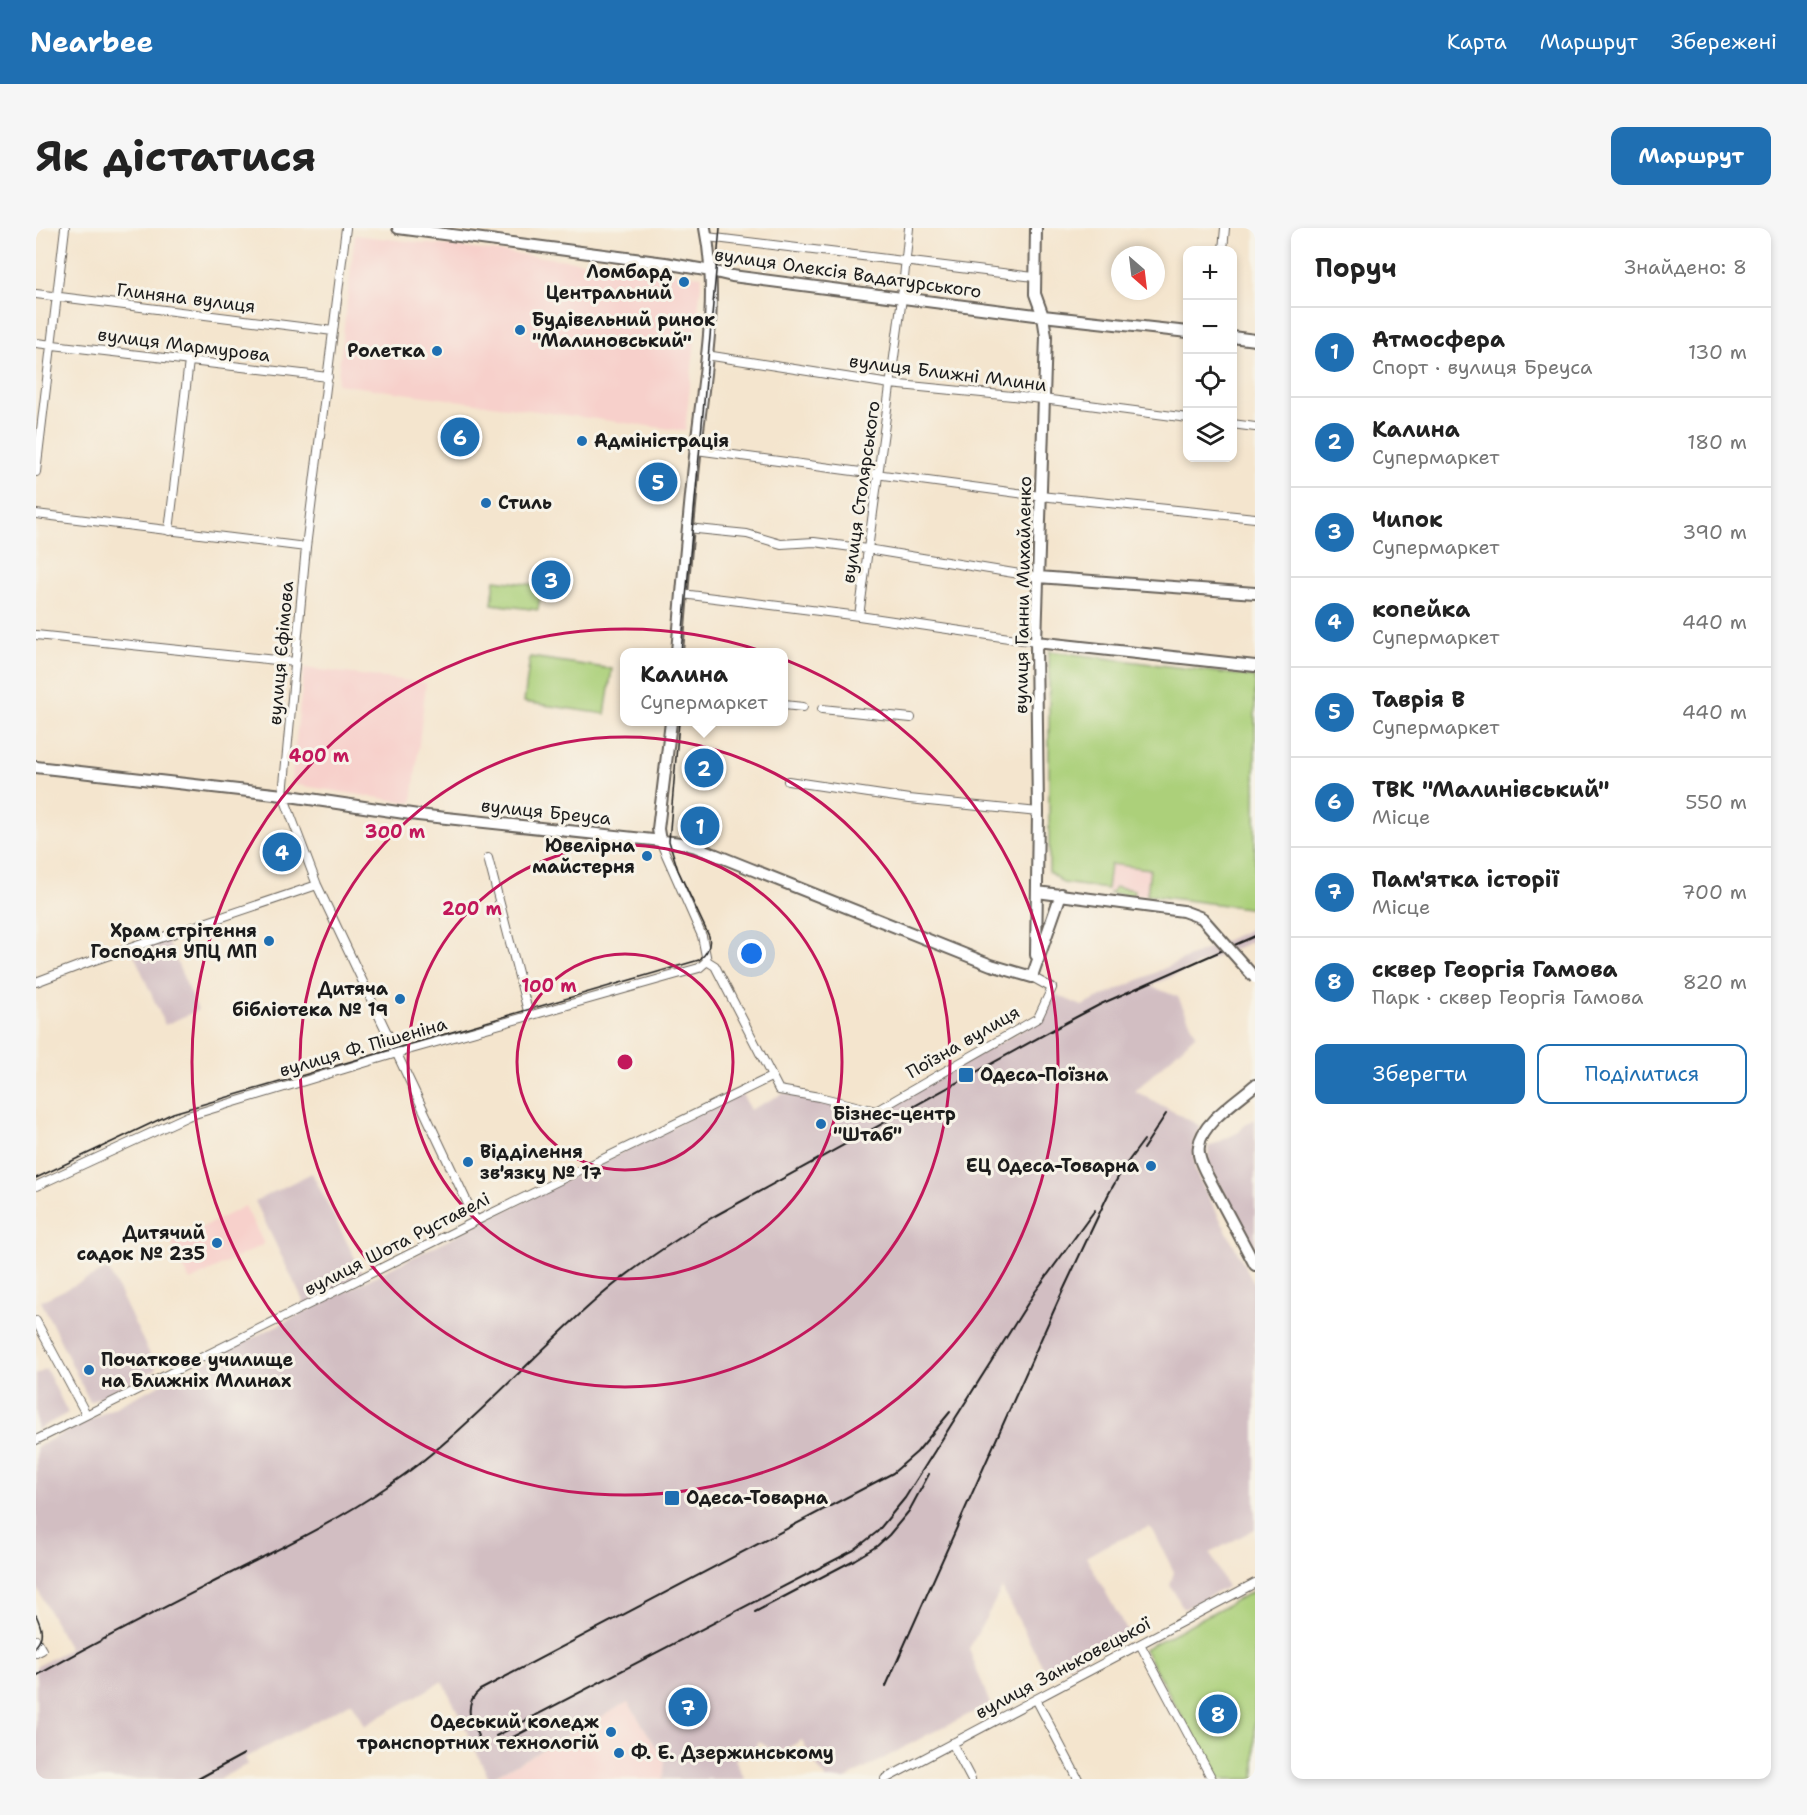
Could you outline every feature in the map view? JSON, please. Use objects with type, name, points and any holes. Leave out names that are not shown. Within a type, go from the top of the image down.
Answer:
[{"type":"street","points":[[36,472],[39,431],[65,228]]},
{"type":"street","name":"вулиця Єфімова","points":[[346,228],[306,547],[283,795],[317,885],[476,1221]]},
{"type":"street","name":"вулиця Олексія Вадатурського","points":[[398,228],[711,271],[732,276],[1183,331]]},
{"type":"street","name":"вулиця Столярського","points":[[859,616],[902,298],[909,228]]},
{"type":"street","name":"вулиця Ганни Михайленко","points":[[1036,228],[1035,294],[1043,316],[1046,336],[1036,642],[1038,812],[1036,965]]},
{"type":"street","points":[[1223,246],[1225,228]]},
{"type":"street","points":[[677,648],[687,528],[706,355],[711,271],[706,233],[905,262],[1034,277]]},
{"type":"street","name":"Глиняна вулиця","points":[[36,294],[333,331]]},
{"type":"street","points":[[1237,338],[1255,340]]},
{"type":"street","name":"вулиця Мармурова","points":[[36,343],[328,377]]},
{"type":"street","name":"вулиця Ближні Млини","points":[[706,355],[890,384],[1043,399],[1183,417]]},
{"type":"street","points":[[170,531],[189,361]]},
{"type":"street","points":[[1237,425],[1255,427]]},
{"type":"street","points":[[696,450],[1040,496],[1255,518]]},
{"type":"street","points":[[36,514],[306,547]]},
{"type":"street","points":[[687,528],[747,534],[781,544],[814,542],[867,549],[1038,578],[1255,593]]},
{"type":"street","points":[[682,594],[859,616],[1036,642],[1255,666]]},
{"type":"street","points":[[36,635],[295,662]]},
{"type":"street","points":[[788,706],[803,707]]},
{"type":"street","points":[[822,709],[911,718]]},
{"type":"street","points":[[671,726],[658,829],[660,841],[702,936],[707,961],[716,966],[771,1077]]},
{"type":"street","name":"вулиця Бреуса","points":[[36,767],[283,795],[418,815],[660,841],[696,847],[991,965],[1032,977]]},
{"type":"street","points":[[788,781],[909,799],[1038,812]]},
{"type":"street","points":[[488,858],[530,1015]]},
{"type":"street","points":[[36,982],[317,885]]},
{"type":"street","points":[[1037,892],[1183,911],[1202,918],[1255,978]]},
{"type":"street","name":"вулиця Ганни Михайленко","points":[[1032,977],[1061,894]]},
{"type":"street","name":"вулиця Ф. Пішеніна","points":[[36,1186],[188,1116],[397,1053],[699,968],[707,961]]},
{"type":"street","name":"Поїзна вулиця","points":[[771,1077],[779,1090],[876,1111],[1038,1018],[1052,988],[1032,977]]},
{"type":"street","name":"вулиця Шота Руставелі","points":[[36,1440],[771,1077]]},
{"type":"street","points":[[1255,1085],[1210,1124],[1202,1134],[1198,1147],[1200,1161],[1255,1265]]},
{"type":"street","points":[[36,1321],[86,1414]]},
{"type":"street","name":"вулиця Заньковецької","points":[[885,1779],[1255,1583]]},
{"type":"street","points":[[36,1640],[39,1651]]},
{"type":"street","points":[[1140,1644],[1212,1779]]},
{"type":"street","points":[[1036,1699],[1078,1779]]},
{"type":"street","points":[[952,1743],[971,1779]]},
{"type":"shaded area","name":"Будівельний ринок \"Малиновський\"","points":[[355,235],[702,276],[685,431],[337,384]]},
{"type":"shaded area","points":[[304,668],[426,683],[412,803],[291,784]]},
{"type":"shaded area","points":[[1110,864],[1151,869],[1147,895],[1132,896],[1110,893],[1107,889]]},
{"type":"shaded area","points":[[1255,927],[1255,940],[1151,986],[1178,997],[1196,1034],[1135,1091],[1200,1126],[1193,1142],[1195,1171],[1255,1285],[1255,1529],[1210,1553],[1227,1587],[1184,1609],[1170,1585],[1174,1572],[1153,1530],[1149,1527],[1103,1547],[1086,1557],[1130,1636],[1047,1675],[1002,1588],[969,1649],[990,1704],[846,1779],[826,1779],[814,1763],[802,1740],[781,1752],[771,1750],[759,1741],[754,1751],[735,1759],[745,1779],[663,1779],[665,1761],[628,1702],[489,1779],[443,1681],[364,1726],[352,1702],[245,1758],[248,1764],[219,1779],[36,1779],[36,1667],[69,1649],[36,1586],[36,1447],[741,1092],[750,1110],[784,1093],[875,1114],[1040,1020],[1055,994],[1082,1006]]},
{"type":"shaded area","points":[[166,938],[198,1010],[165,1025],[132,950]]},
{"type":"shaded area","points":[[1255,1119],[1255,1249],[1209,1164],[1208,1147],[1239,1132]]},
{"type":"shaded area","points":[[312,1173],[364,1276],[305,1305],[255,1201]]},
{"type":"shaded area","name":"Дитячий садок № 235","points":[[245,1206],[264,1244],[190,1281],[171,1243]]},
{"type":"shaded area","points":[[108,1269],[157,1369],[90,1402],[41,1301]]},
{"type":"shaded area","points":[[46,1369],[68,1413],[36,1430],[36,1375]]},
{"type":"shaded area","name":"Одеський коледж транспортних технологій","points":[[628,1702],[665,1762],[663,1779],[503,1779],[499,1774]]},
{"type":"green space","points":[[495,580],[542,586],[538,610],[492,604]]},
{"type":"green space","points":[[1049,651],[1255,677],[1255,909],[1147,895],[1150,869],[1110,864],[1107,889],[1063,883],[1049,872]]},
{"type":"green space","points":[[530,657],[612,669],[605,714],[524,702]]},
{"type":"green space","points":[[1116,887],[1134,890],[1134,894],[1132,896],[1110,893]]},
{"type":"green space","points":[[1255,1590],[1255,1779],[1217,1779],[1144,1649]]},
{"type":"tram line","points":[[681,648],[720,228]]},
{"type":"tram line","points":[[36,1178],[173,1113],[699,960],[708,950],[709,936],[678,870],[669,841],[679,726]]},
{"type":"tram line","points":[[36,1615],[41,1627],[41,1635],[36,1646]]},
{"type":"railway","points":[[36,1676],[316,1530],[388,1486],[467,1423],[602,1294],[648,1259],[713,1217],[1101,1004],[1255,936]]},
{"type":"railway","points":[[1143,1149],[1166,1114]]},
{"type":"railway","points":[[886,1686],[1059,1299],[1108,1195],[1124,1167],[1144,1140]]},
{"type":"railway","points":[[496,1736],[854,1550],[877,1532],[905,1498],[1035,1292],[1095,1210]]},
{"type":"railway","points":[[484,1748],[473,1726],[470,1711],[470,1704],[480,1690],[893,1473],[917,1452],[950,1412]]},
{"type":"railway","points":[[755,1612],[877,1546],[909,1511],[929,1474]]},
{"type":"railway","points":[[502,1743],[542,1722]]},
{"type":"railway","points":[[198,1779],[244,1754]]},
{"type":"place","name":"Ломбард Центральний","points":[[684,282]]},
{"type":"place","name":"Будівельний ринок \"Малиновський\"","points":[[520,330]]},
{"type":"place","name":"Ролетка","points":[[437,351]]},
{"type":"place","name":"ТВК \"Малинівський\"","points":[[460,437]]},
{"type":"place","name":"Адміністрація","points":[[582,441]]},
{"type":"place","name":"Таврія В","points":[[658,482]]},
{"type":"place","name":"Стиль","points":[[486,503]]},
{"type":"place","name":"Чипок","points":[[551,580]]},
{"type":"place","name":"Калина","points":[[704,768]]},
{"type":"place","name":"Атмосфера","points":[[700,826]]},
{"type":"place","name":"копейка","points":[[282,852]]},
{"type":"place","name":"Ювелірна майстерня","points":[[647,856]]},
{"type":"place","name":"Храм стрітення Господня УПЦ МП","points":[[269,941]]},
{"type":"place","name":"Дитяча бібліотека № 19","points":[[400,999]]},
{"type":"place","name":"Одеса-Поїзна","points":[[966,1075]]},
{"type":"place","name":"Бізнес-центр \"Штаб\"","points":[[821,1124]]},
{"type":"place","name":"Відділення зв'язку № 17","points":[[468,1162]]},
{"type":"place","name":"ЕЦ Одеса-Товарна","points":[[1151,1166]]},
{"type":"place","name":"Дитячий садок № 235","points":[[217,1243]]},
{"type":"place","name":"Початкове училище на Ближніх Млинах","points":[[89,1370]]},
{"type":"place","name":"Одеса-Товарна","points":[[672,1498]]},
{"type":"place","name":"Пам'ятка історії","points":[[688,1707]]},
{"type":"place","name":"сквер Георгія Гамова","points":[[1218,1714]]},
{"type":"place","name":"Одеський коледж транспортних технологій","points":[[611,1732]]},
{"type":"place","name":"Ф. Е. Дзержинському","points":[[619,1753]]}]
